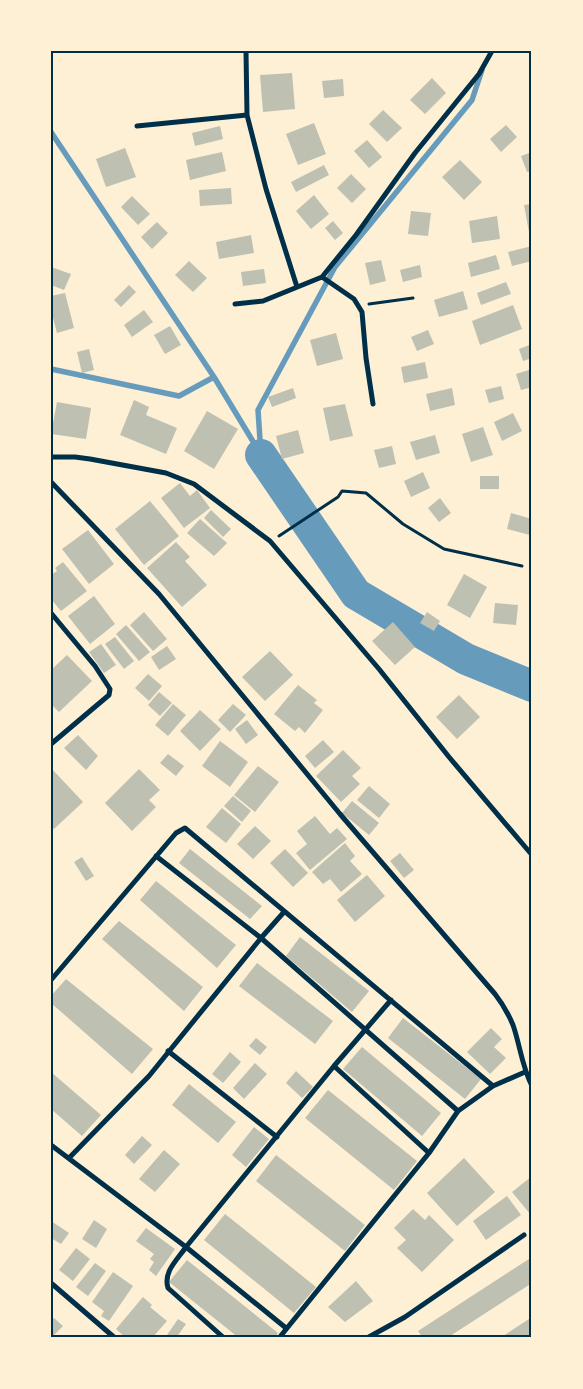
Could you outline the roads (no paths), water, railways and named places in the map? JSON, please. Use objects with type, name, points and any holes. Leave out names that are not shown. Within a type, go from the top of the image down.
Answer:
[{"type":"street","points":[[246,51],[247,115],[266,189],[296,287]]},
{"type":"street","points":[[235,304],[263,300],[322,277],[356,235],[416,153],[480,74],[492,51]]},
{"type":"street","points":[[137,126],[247,115]]},
{"type":"street","points":[[322,277],[354,299],[362,312],[373,404]]},
{"type":"street","points":[[51,457],[75,456],[166,473],[180,478],[194,484],[270,541],[379,669],[449,757],[532,855]]},
{"type":"street","points":[[51,482],[159,594],[340,814],[495,994],[504,1006],[512,1025],[525,1072],[532,1086]]},
{"type":"street","points":[[51,613],[95,666],[110,689],[109,695],[51,744]]},
{"type":"street","points":[[51,980],[176,833],[185,828],[493,1086]]},
{"type":"street","points":[[156,856],[261,938],[458,1111]]},
{"type":"street","points":[[69,1158],[148,1076],[284,912]]},
{"type":"street","points":[[224,1338],[168,1288],[166,1282],[169,1272],[186,1247],[334,1066],[391,1000]]},
{"type":"street","points":[[168,1052],[277,1137]]},
{"type":"street","points":[[334,1066],[429,1153]]},
{"type":"street","points":[[279,1338],[429,1153],[458,1111],[493,1086],[525,1072]]},
{"type":"street","points":[[51,1144],[186,1247],[286,1328]]},
{"type":"street","points":[[367,1338],[405,1317],[524,1235]]},
{"type":"street","points":[[51,1283],[115,1338]]},
{"type":"waterway","points":[[261,455],[258,410],[335,267],[472,100],[482,70]]},
{"type":"waterway","points":[[51,132],[214,377],[260,453]]},
{"type":"waterway","points":[[51,369],[179,396],[214,377]]},
{"type":"waterway","points":[[261,455],[356,594],[466,659],[532,686]]}]
